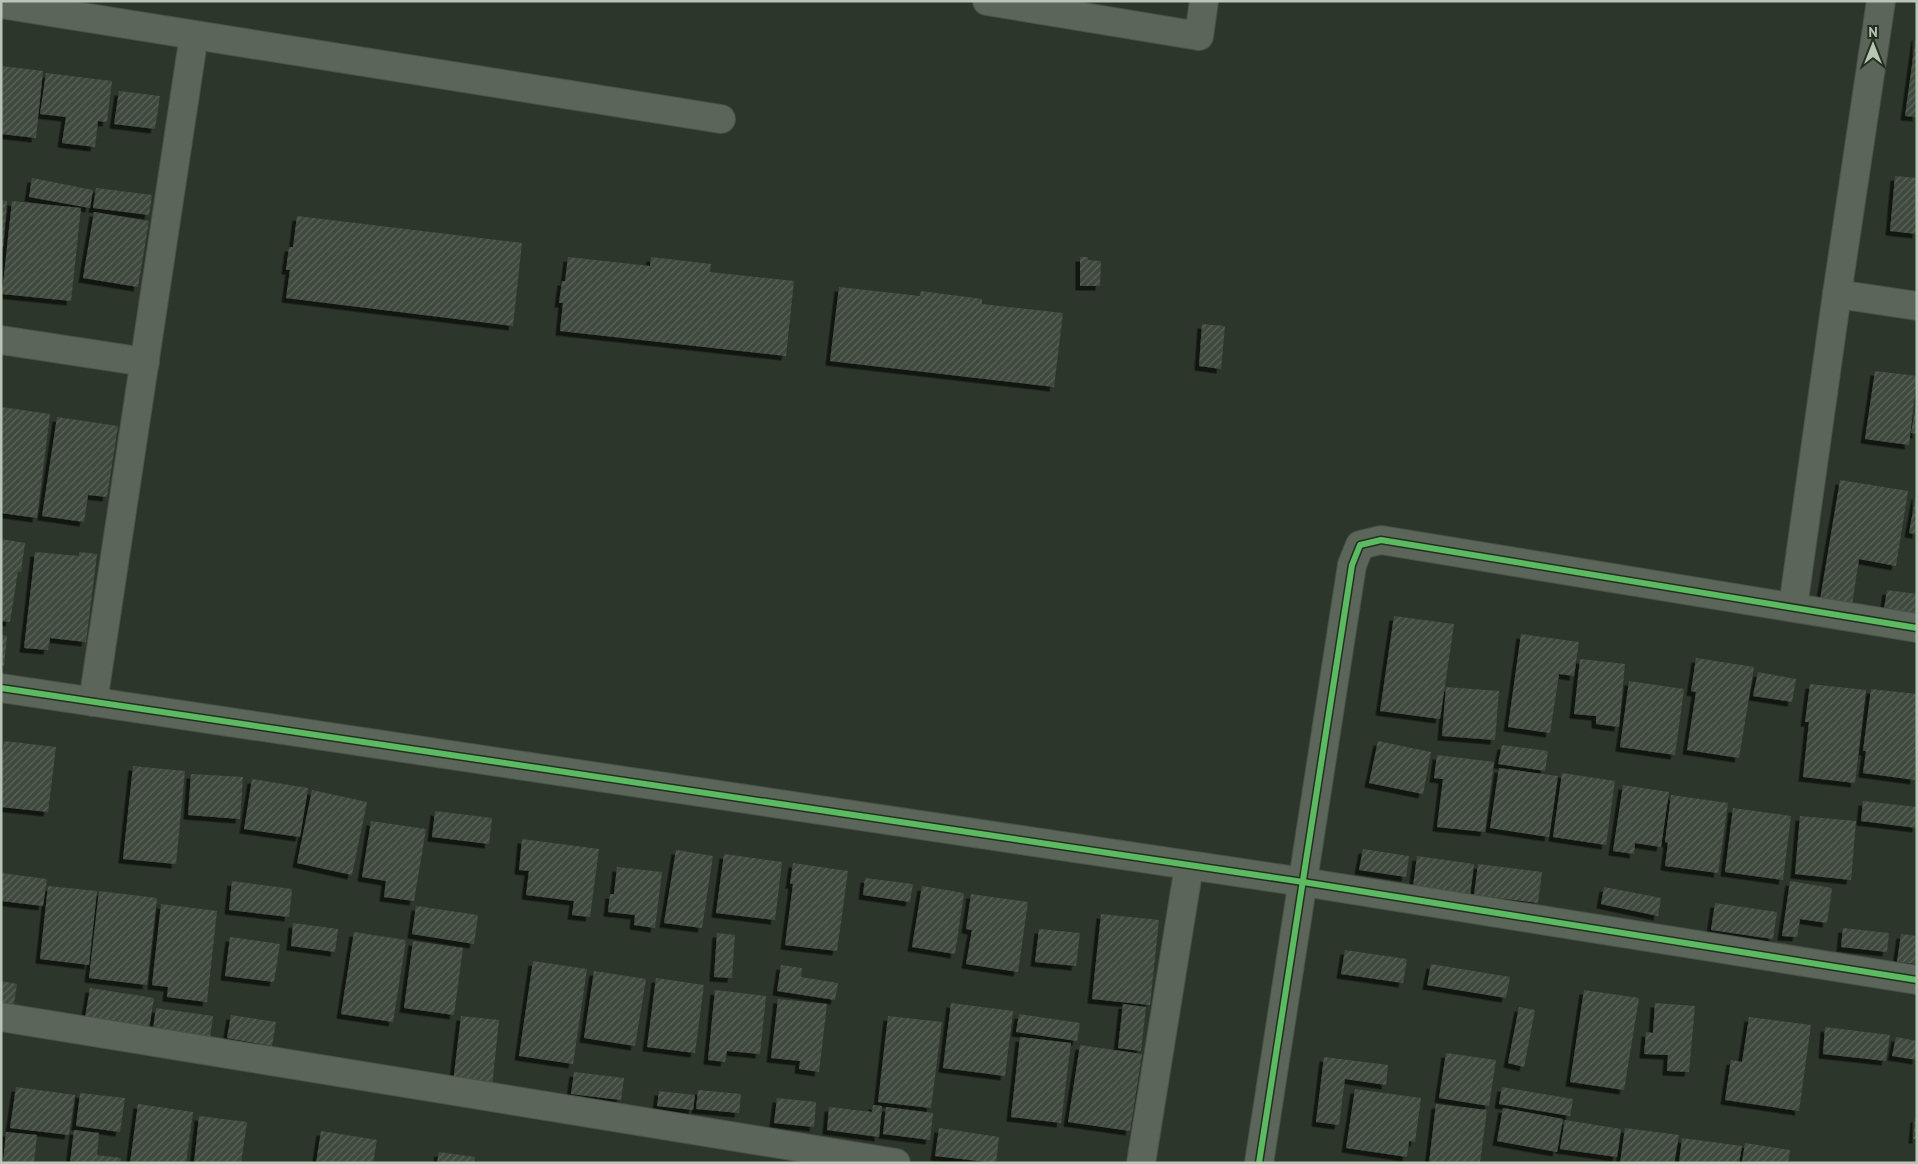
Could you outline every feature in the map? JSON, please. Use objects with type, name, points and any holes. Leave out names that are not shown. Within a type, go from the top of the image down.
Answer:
[{"type":"street","points":[[986,1],[1199,36],[1204,1]]},
{"type":"street","points":[[1793,607],[1881,1]]},
{"type":"street","points":[[1,4],[722,119]]},
{"type":"street","points":[[93,702],[194,35]]},
{"type":"street","points":[[1837,294],[1917,306]]},
{"type":"street","points":[[1,340],[145,362]]},
{"type":"street","points":[[1259,1163],[1352,565],[1360,545],[1380,540],[1917,628]]},
{"type":"street","points":[[1,688],[1303,882],[1917,980]]},
{"type":"street","points":[[1141,1163],[1189,866]]},
{"type":"street","points":[[1,1018],[896,1163]]},
{"type":"building","points":[[1917,36],[1917,117],[1905,116]]},
{"type":"building","points":[[2,66],[43,71],[36,138],[1,134]]},
{"type":"building","points":[[46,73],[112,81],[107,122],[98,121],[95,147],[62,143],[66,117],[40,114]]},
{"type":"building","points":[[119,91],[160,96],[155,129],[114,124]]},
{"type":"building","points":[[1895,176],[1917,178],[1917,234],[1890,231]]},
{"type":"building","points":[[32,178],[93,190],[90,208],[29,197]]},
{"type":"building","points":[[96,188],[152,195],[149,215],[93,208]]},
{"type":"building","points":[[1,200],[7,201],[3,247],[1,247]]},
{"type":"building","points":[[12,201],[81,208],[71,301],[2,294]]},
{"type":"building","points":[[94,212],[149,221],[138,287],[83,278]]},
{"type":"building","points":[[297,216],[522,243],[513,326],[286,298],[290,270],[286,270],[289,247],[293,247]]},
{"type":"building","points":[[568,257],[650,266],[651,257],[711,264],[710,272],[794,281],[786,356],[560,331],[563,303],[559,303],[562,281],[565,281]]},
{"type":"building","points":[[1080,257],[1101,261],[1100,286],[1080,286]]},
{"type":"building","points":[[839,287],[920,296],[921,291],[982,299],[982,304],[1063,313],[1054,387],[830,361]]},
{"type":"building","points":[[1202,324],[1225,326],[1221,369],[1199,366]]},
{"type":"building","points":[[1875,371],[1917,376],[1909,445],[1865,439]]},
{"type":"building","points":[[1917,406],[1917,434],[1911,433]]},
{"type":"building","points":[[1,407],[50,414],[37,518],[1,513]]},
{"type":"building","points":[[57,417],[118,426],[107,497],[88,495],[84,522],[42,516]]},
{"type":"building","points":[[1840,480],[1908,491],[1896,566],[1859,559],[1851,611],[1819,606]]},
{"type":"building","points":[[1917,495],[1917,534],[1909,533]]},
{"type":"building","points":[[1,539],[25,543],[21,572],[18,571],[10,622],[1,621]]},
{"type":"building","points":[[35,552],[79,556],[79,552],[97,554],[86,642],[50,638],[48,650],[24,648]]},
{"type":"building","points":[[1887,590],[1917,594],[1917,613],[1884,609]]},
{"type":"building","points":[[1394,616],[1454,624],[1440,719],[1380,711]]},
{"type":"building","points":[[1521,634],[1579,642],[1574,676],[1559,674],[1550,733],[1508,727]]},
{"type":"building","points":[[1,635],[7,636],[4,666],[1,665]]},
{"type":"building","points":[[1696,658],[1754,667],[1739,758],[1687,750],[1696,692],[1691,691]]},
{"type":"building","points":[[1580,659],[1625,664],[1619,727],[1596,724],[1596,716],[1574,714]]},
{"type":"building","points":[[1758,672],[1796,679],[1792,702],[1753,696]]},
{"type":"building","points":[[1629,681],[1684,689],[1675,755],[1620,747]]},
{"type":"building","points":[[1810,684],[1866,690],[1855,783],[1803,777],[1809,722],[1805,722]]},
{"type":"building","points":[[1446,687],[1499,691],[1495,740],[1442,736]]},
{"type":"building","points":[[1871,689],[1917,694],[1915,780],[1863,773],[1866,751],[1863,751]]},
{"type":"building","points":[[4,741],[56,747],[48,812],[1,807],[1,761]]},
{"type":"building","points":[[1378,741],[1431,752],[1423,794],[1369,783]]},
{"type":"building","points":[[1502,745],[1548,751],[1545,771],[1498,764]]},
{"type":"building","points":[[1437,755],[1494,762],[1485,832],[1437,827],[1443,779],[1434,778]]},
{"type":"building","points":[[133,766],[185,771],[176,864],[123,859]]},
{"type":"building","points":[[1499,768],[1558,776],[1549,837],[1490,828]]},
{"type":"building","points":[[1562,773],[1615,781],[1606,845],[1553,837]]},
{"type":"building","points":[[191,774],[243,777],[240,819],[188,815]]},
{"type":"building","points":[[252,779],[308,788],[300,837],[244,829]]},
{"type":"building","points":[[1623,785],[1669,792],[1661,847],[1635,843],[1634,854],[1613,851]]},
{"type":"building","points":[[312,790],[367,802],[352,875],[297,863]]},
{"type":"building","points":[[1671,795],[1728,803],[1718,873],[1665,866],[1668,843],[1665,842]]},
{"type":"building","points":[[1863,801],[1917,807],[1917,828],[1861,821]]},
{"type":"building","points":[[1733,808],[1791,816],[1783,880],[1725,872]]},
{"type":"building","points":[[435,811],[492,818],[489,844],[432,837]]},
{"type":"building","points":[[1800,816],[1856,821],[1851,880],[1795,874]]},
{"type":"building","points":[[371,821],[426,829],[414,901],[384,897],[386,881],[362,877]]},
{"type":"building","points":[[522,839],[599,849],[590,917],[572,915],[574,901],[526,895],[529,871],[519,870]]},
{"type":"building","points":[[1363,849],[1409,856],[1406,877],[1359,870]]},
{"type":"building","points":[[676,850],[713,856],[702,928],[664,923]]},
{"type":"building","points":[[724,854],[782,862],[775,920],[716,913]]},
{"type":"building","points":[[1417,856],[1474,864],[1470,895],[1413,887]]},
{"type":"building","points":[[793,863],[848,871],[837,951],[785,945],[793,884],[790,884]]},
{"type":"building","points":[[1478,864],[1542,872],[1538,903],[1474,895]]},
{"type":"building","points":[[617,867],[662,872],[655,928],[634,925],[635,915],[608,912],[610,894],[614,894]]},
{"type":"building","points":[[1,873],[47,879],[43,906],[1,901]]},
{"type":"building","points":[[865,878],[913,884],[910,902],[863,895]]},
{"type":"building","points":[[232,881],[292,889],[289,917],[229,910]]},
{"type":"building","points":[[1790,881],[1832,888],[1827,923],[1800,919],[1797,937],[1782,936]]},
{"type":"building","points":[[48,886],[97,891],[89,965],[40,959]]},
{"type":"building","points":[[922,886],[964,893],[955,954],[912,947]]},
{"type":"building","points":[[1604,887],[1661,898],[1658,916],[1601,904]]},
{"type":"building","points":[[99,891],[157,898],[147,985],[89,978]]},
{"type":"building","points":[[971,894],[1028,902],[1018,972],[966,964],[972,930],[966,929]]},
{"type":"building","points":[[1715,903],[1777,912],[1773,939],[1711,930]]},
{"type":"building","points":[[161,904],[217,911],[207,1002],[167,997],[168,987],[152,985]]},
{"type":"building","points":[[416,906],[478,915],[474,944],[412,934]]},
{"type":"building","points":[[1101,914],[1159,920],[1150,1005],[1092,999]]},
{"type":"building","points":[[293,923],[338,929],[335,952],[291,946]]},
{"type":"building","points":[[1843,928],[1889,933],[1887,952],[1841,947]]},
{"type":"building","points":[[1039,929],[1080,933],[1076,966],[1035,962]]},
{"type":"building","points":[[354,932],[406,940],[393,1022],[341,1014]]},
{"type":"building","points":[[717,933],[735,935],[732,978],[714,977]]},
{"type":"building","points":[[1901,934],[1917,936],[1917,964],[1897,962]]},
{"type":"building","points":[[230,937],[280,944],[274,982],[225,976]]},
{"type":"building","points":[[413,941],[463,948],[454,1015],[404,1008]]},
{"type":"building","points":[[1345,950],[1407,959],[1403,983],[1341,974]]},
{"type":"building","points":[[533,961],[587,969],[573,1064],[519,1056]]},
{"type":"building","points":[[1431,964],[1510,977],[1506,998],[1427,985]]},
{"type":"building","points":[[781,965],[802,968],[801,977],[838,983],[835,1000],[777,991]]},
{"type":"building","points":[[594,971],[646,979],[635,1046],[584,1038]]},
{"type":"building","points":[[656,978],[704,985],[695,1053],[647,1047]]},
{"type":"building","points":[[1,981],[17,984],[14,1004],[1,1003]]},
{"type":"building","points":[[90,988],[154,998],[148,1034],[84,1024]]},
{"type":"building","points":[[715,990],[766,996],[760,1054],[727,1051],[725,1062],[708,1060]]},
{"type":"building","points":[[1584,990],[1639,998],[1624,1090],[1570,1082]]},
{"type":"building","points":[[778,999],[827,1004],[819,1072],[799,1069],[800,1061],[771,1058]]},
{"type":"building","points":[[951,1003],[1013,1011],[1005,1076],[943,1068]]},
{"type":"building","points":[[1655,1003],[1695,1006],[1689,1072],[1667,1071],[1668,1055],[1644,1054],[1646,1032],[1653,1033]]},
{"type":"building","points":[[1123,1004],[1146,1007],[1141,1051],[1118,1048]]},
{"type":"building","points":[[1519,1007],[1535,1010],[1524,1067],[1508,1063]]},
{"type":"building","points":[[156,1008],[213,1016],[209,1044],[152,1036]]},
{"type":"building","points":[[1019,1014],[1080,1023],[1077,1041],[1016,1032]]},
{"type":"building","points":[[231,1015],[276,1022],[272,1046],[227,1038]]},
{"type":"building","points":[[461,1016],[499,1020],[492,1087],[453,1083]]},
{"type":"building","points":[[888,1016],[942,1022],[931,1108],[878,1102]]},
{"type":"building","points":[[1749,1017],[1811,1025],[1799,1111],[1725,1100],[1731,1060],[1742,1062]]},
{"type":"building","points":[[1825,1027],[1890,1035],[1886,1061],[1823,1054]]},
{"type":"building","points":[[1020,1037],[1071,1043],[1061,1123],[1011,1117]]},
{"type":"building","points":[[1896,1037],[1917,1041],[1917,1060],[1892,1056]]},
{"type":"building","points":[[1080,1045],[1142,1054],[1130,1131],[1068,1122]]},
{"type":"building","points":[[1446,1053],[1496,1060],[1489,1106],[1439,1098]]},
{"type":"building","points":[[1324,1057],[1388,1065],[1386,1085],[1345,1079],[1339,1125],[1316,1122]]},
{"type":"building","points":[[574,1072],[624,1078],[621,1100],[571,1094]]},
{"type":"building","points":[[16,1087],[75,1095],[69,1135],[10,1128]]},
{"type":"building","points":[[1502,1087],[1573,1099],[1570,1116],[1499,1104]]},
{"type":"building","points":[[1355,1089],[1421,1098],[1415,1142],[1409,1141],[1407,1157],[1346,1148]]},
{"type":"building","points":[[698,1090],[741,1094],[739,1113],[696,1109]]},
{"type":"building","points":[[659,1091],[695,1095],[693,1110],[657,1106]]},
{"type":"building","points":[[80,1093],[125,1098],[120,1132],[76,1126]]},
{"type":"building","points":[[777,1098],[816,1102],[814,1127],[774,1123]]},
{"type":"building","points":[[138,1104],[193,1112],[186,1163],[130,1163]]},
{"type":"building","points":[[1436,1104],[1487,1110],[1480,1163],[1429,1163]]},
{"type":"building","points":[[873,1105],[882,1106],[879,1137],[827,1130],[829,1107],[872,1112]]},
{"type":"building","points":[[886,1107],[933,1113],[930,1140],[883,1134]]},
{"type":"building","points":[[1503,1108],[1563,1119],[1557,1152],[1497,1141]]},
{"type":"building","points":[[199,1116],[247,1122],[241,1163],[194,1163]]},
{"type":"building","points":[[1915,1118],[1917,1118],[1917,1139],[1913,1139]]},
{"type":"building","points":[[1565,1120],[1621,1129],[1617,1157],[1560,1149]]},
{"type":"building","points":[[939,1128],[999,1137],[996,1163],[935,1156]]},
{"type":"building","points":[[1625,1128],[1679,1135],[1674,1163],[1620,1163]]},
{"type":"building","points":[[74,1130],[99,1133],[97,1155],[121,1158],[120,1163],[70,1163]]},
{"type":"building","points":[[321,1131],[377,1140],[373,1163],[316,1163]]},
{"type":"building","points":[[6,1132],[37,1135],[34,1163],[3,1163]]},
{"type":"building","points":[[1682,1138],[1742,1146],[1739,1163],[1679,1163]]},
{"type":"building","points":[[1745,1143],[1790,1150],[1788,1163],[1742,1162]]},
{"type":"building","points":[[439,1152],[475,1157],[474,1163],[437,1163]]},
{"type":"cycle path","points":[[1259,1163],[1352,565],[1360,545],[1381,540],[1917,628]]},
{"type":"cycle path","points":[[1,688],[1303,882],[1917,980]]}]
